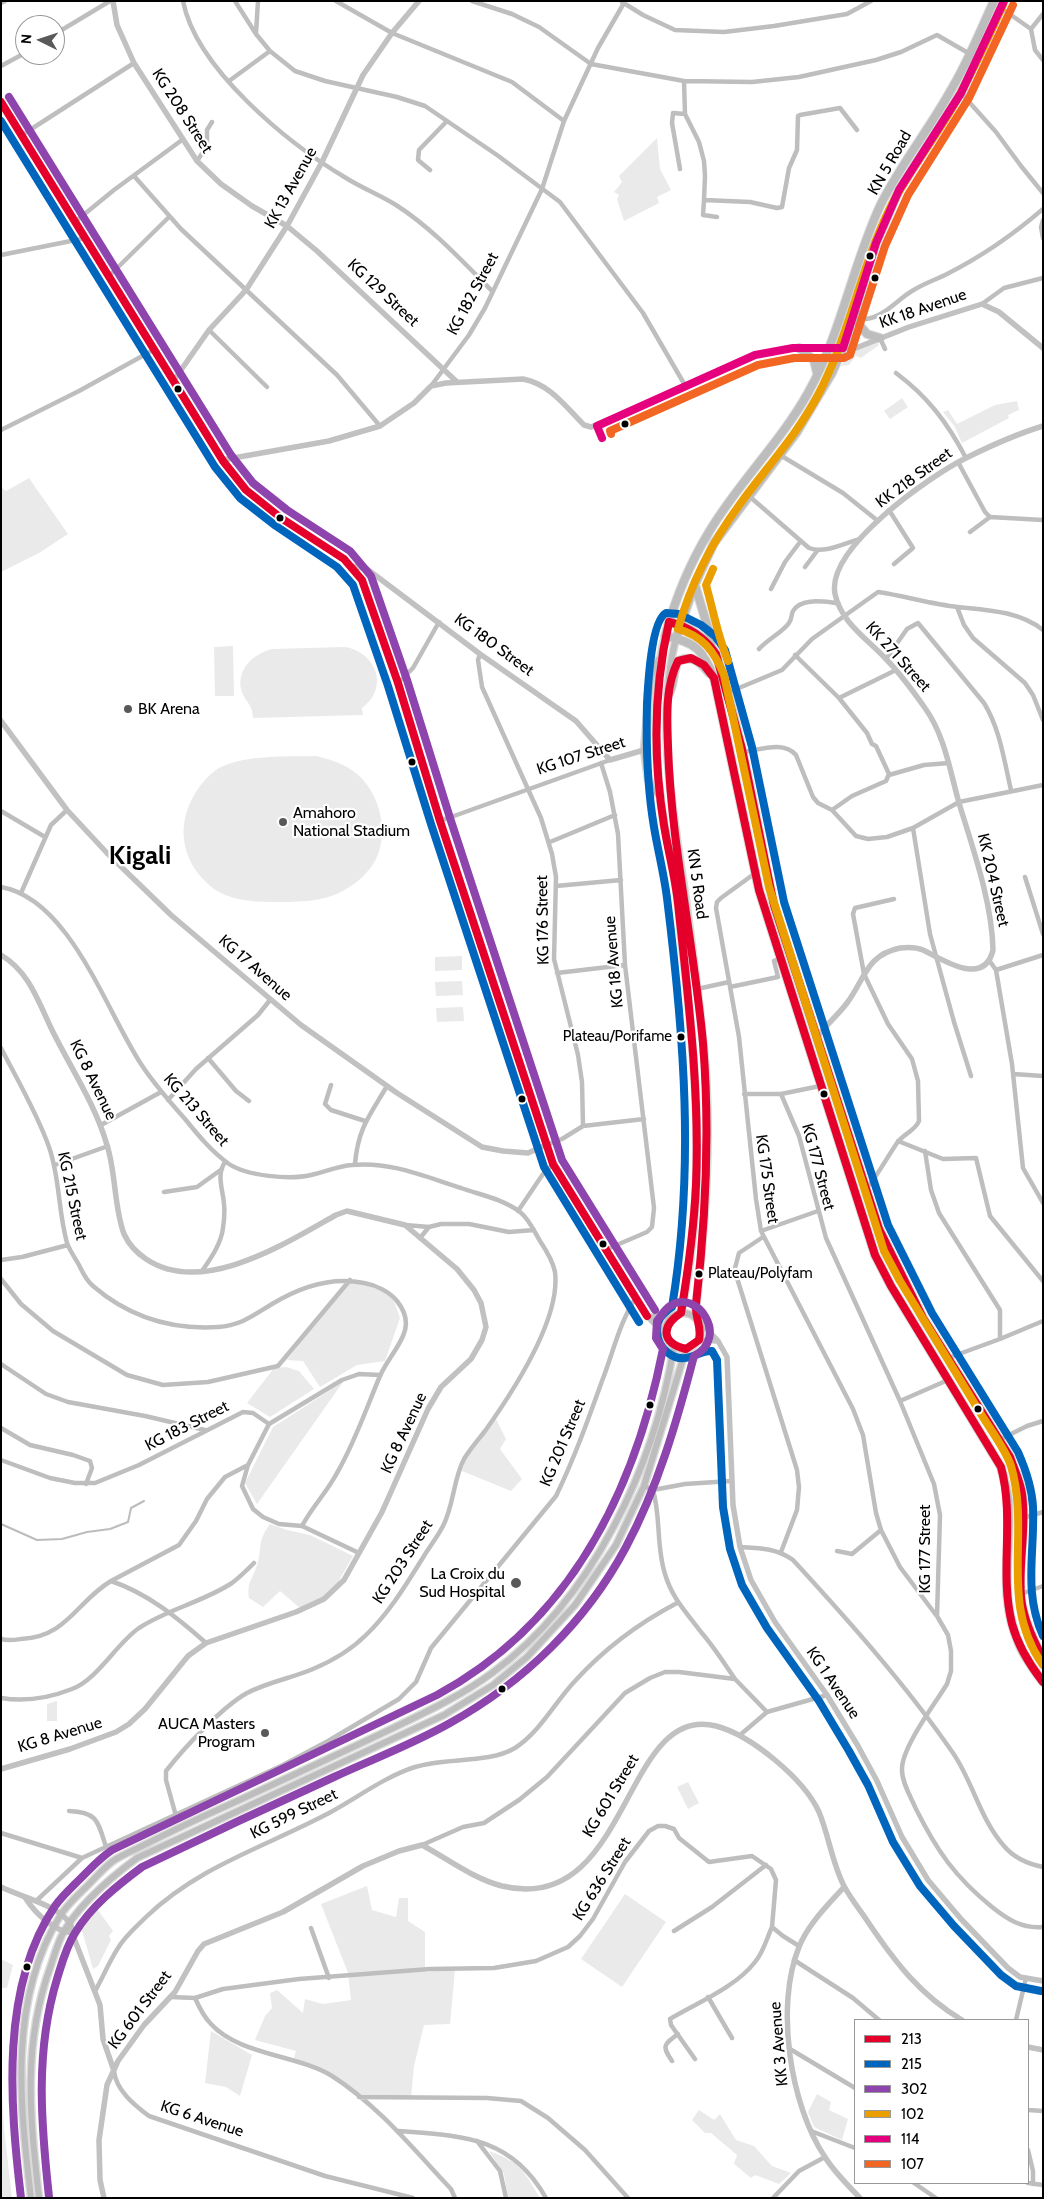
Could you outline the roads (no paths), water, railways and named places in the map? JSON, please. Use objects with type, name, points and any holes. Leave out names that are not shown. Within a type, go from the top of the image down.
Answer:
[{"type":"highway","name":"KN 5 Road","points":[[817,375],[829,348],[873,222],[904,162],[951,91],[994,1]]},
{"type":"highway","name":"KN 5 Road","points":[[695,584],[714,543],[748,495],[797,432],[816,402],[843,348],[876,243],[899,190],[961,92],[1002,5]]},
{"type":"highway","points":[[854,314],[867,334],[880,338]]},
{"type":"highway","points":[[799,348],[814,360],[817,366],[817,375],[793,418],[709,530],[696,554],[665,636],[684,641],[702,652],[714,678],[744,815],[754,874],[875,1255],[890,1286],[1002,1467],[1008,1500],[1005,1577],[1007,1598],[1013,1628],[1019,1645],[1043,1682]]},
{"type":"highway","points":[[676,638],[695,584]]},
{"type":"highway","points":[[695,584],[710,635],[711,646]]},
{"type":"highway","points":[[669,622],[680,625],[694,633],[711,646],[716,654],[743,752],[765,871],[785,942],[879,1229],[923,1318],[1010,1457],[1022,1494],[1023,1518],[1020,1573],[1024,1616],[1043,1659]]},
{"type":"highway","points":[[668,695],[678,661],[684,659],[698,660],[714,678]]},
{"type":"highway","points":[[754,874],[765,871]]},
{"type":"highway","points":[[875,1255],[887,1246]]},
{"type":"main road","name":"KN 5 Road","points":[[665,636],[661,655],[657,713],[661,796],[664,824],[674,872],[695,1059],[697,1102],[698,1172],[695,1214],[690,1267],[681,1313]]},
{"type":"main road","name":"KN 5 Road","points":[[676,638],[670,662],[668,695],[669,775],[703,1043],[708,1135],[704,1232],[696,1318]]},
{"type":"main road","points":[[661,655],[651,677],[644,750],[648,779],[654,790],[661,796]]},
{"type":"main road","points":[[39,2198],[30,2104],[31,2050],[40,1994],[64,1932],[70,1923],[108,1881],[137,1858],[444,1715],[493,1685],[528,1657],[575,1605],[616,1545],[644,1486],[686,1349],[699,1340],[701,1330],[696,1318],[681,1313],[672,1317],[666,1325],[666,1336],[674,1346],[686,1349]]},
{"type":"main road","points":[[30,2198],[22,2110],[22,2049],[34,1976],[61,1914],[113,1861],[208,1814],[422,1714],[494,1672],[546,1623],[570,1595],[592,1564],[620,1514],[639,1472],[659,1410],[674,1346]]},
{"type":"main road","points":[[472,1686],[478,1694]]},
{"type":"street","points":[[1,3],[5,1]]},
{"type":"street","points":[[65,28],[111,1]]},
{"type":"street","name":"KG 208 Street","points":[[111,1],[117,25],[134,64],[197,161],[221,184],[252,206],[287,226]]},
{"type":"street","points":[[183,1],[190,27],[202,49],[229,81],[268,120],[347,179],[397,205],[452,250],[492,291]]},
{"type":"street","points":[[236,1],[256,34],[270,51],[294,71],[398,97],[425,106],[542,189],[564,208],[638,306],[686,387]]},
{"type":"street","points":[[256,34],[258,1]]},
{"type":"street","points":[[336,1],[392,33],[512,82],[564,121]]},
{"type":"street","points":[[341,5],[348,1]]},
{"type":"street","name":"KK 13 Avenue","points":[[174,380],[209,330],[246,290],[287,226],[322,162],[363,75],[392,33],[420,1]]},
{"type":"street","points":[[472,1],[512,14],[539,27],[591,64],[684,81],[752,82],[799,76],[876,60],[901,52],[937,35],[970,54]]},
{"type":"street","points":[[623,2],[642,15],[675,30],[724,32],[846,14],[872,1]]},
{"type":"street","name":"KG 182 Street","points":[[222,460],[329,441],[380,426],[414,403],[431,386],[469,335],[492,291],[542,189],[564,121],[598,48],[623,2]]},
{"type":"street","points":[[1002,5],[1031,29],[1035,50],[1043,60]]},
{"type":"street","points":[[1031,29],[1043,14]]},
{"type":"street","points":[[229,81],[270,51]]},
{"type":"street","points":[[1,66],[15,58]]},
{"type":"street","points":[[22,135],[134,64]]},
{"type":"street","points":[[684,81],[685,114],[699,142],[704,161],[703,215],[717,217]]},
{"type":"street","points":[[961,92],[1042,190]]},
{"type":"street","points":[[1,102],[76,220],[222,460],[240,483],[263,505],[352,566],[367,591],[398,683],[440,821],[553,1164],[635,1299],[666,1336]]},
{"type":"street","points":[[704,200],[750,202],[780,208],[784,202],[789,168],[797,150],[798,116],[840,108],[857,130]]},
{"type":"street","points":[[680,169],[672,123],[673,113],[685,114]]},
{"type":"street","points":[[430,170],[418,160],[419,150],[447,121]]},
{"type":"street","points":[[197,161],[207,146],[207,130],[212,122]]},
{"type":"street","points":[[76,220],[182,140]]},
{"type":"street","points":[[134,176],[169,217],[336,375],[380,426]]},
{"type":"street","points":[[854,314],[866,319],[895,305],[910,291],[948,274],[999,243],[1043,209]]},
{"type":"street","points":[[109,276],[169,217]]},
{"type":"street","points":[[1042,236],[1043,220]]},
{"type":"street","name":"KG 129 Street","points":[[287,226],[362,291],[443,370],[458,382]]},
{"type":"street","points":[[1,255],[86,238]]},
{"type":"street","points":[[982,304],[1004,288],[1043,278]]},
{"type":"street","name":"KK 18 Avenue","points":[[458,382],[523,380],[535,382],[552,392],[584,425],[591,427],[686,387],[755,355],[799,348],[856,348],[880,338],[982,304],[999,312],[1043,348]]},
{"type":"street","points":[[209,330],[267,387]]},
{"type":"street","points":[[880,338],[885,349]]},
{"type":"street","points":[[1,430],[80,392],[155,349]]},
{"type":"street","points":[[896,373],[939,413],[950,428],[966,458]]},
{"type":"street","points":[[431,386],[458,382]]},
{"type":"street","name":"KK 218 Street","points":[[844,616],[838,603],[834,586],[839,570],[846,555],[889,510],[958,462],[1043,426]]},
{"type":"street","points":[[780,454],[843,493],[878,521]]},
{"type":"street","points":[[958,462],[990,518]]},
{"type":"street","points":[[748,495],[782,523],[800,542],[817,551]]},
{"type":"street","points":[[889,510],[913,548],[894,564]]},
{"type":"street","points":[[970,532],[990,518],[1043,520]]},
{"type":"street","points":[[805,567],[817,551],[860,539]]},
{"type":"street","points":[[771,589],[785,562],[800,542]]},
{"type":"street","name":"KG 180 Street","points":[[352,566],[367,569],[480,654],[576,721],[610,760]]},
{"type":"street","points":[[727,693],[782,670],[812,639],[878,592],[1016,616],[1043,630]]},
{"type":"street","points":[[759,649],[768,639],[789,623],[793,610],[800,605],[812,602],[838,603]]},
{"type":"street","points":[[957,607],[964,625],[973,638],[1025,683],[1033,696],[1043,720]]},
{"type":"street","name":"KK 271 Street","points":[[844,616],[896,670],[927,711],[940,736],[950,764],[959,802]]},
{"type":"street","points":[[398,683],[413,668],[439,622]]},
{"type":"street","points":[[886,659],[904,633],[917,623],[984,703],[991,714],[996,725],[1011,790]]},
{"type":"street","name":"KG 176 Street","points":[[480,654],[478,660],[482,687],[550,842],[556,886],[554,959],[578,1055],[583,1092],[583,1126]]},
{"type":"street","points":[[796,654],[839,698],[867,734],[872,744],[876,746],[889,775]]},
{"type":"street","points":[[839,698],[896,670]]},
{"type":"street","name":"KG 17 Avenue","points":[[1,721],[67,810],[107,853],[171,915],[301,1025],[387,1086],[482,1147],[528,1153],[546,1145]]},
{"type":"street","points":[[743,752],[773,747],[787,747],[792,750],[796,754],[813,797],[818,803],[832,810],[856,836],[863,839],[887,837],[913,828],[959,802],[1043,785]]},
{"type":"street","name":"KG 107 Street","points":[[440,821],[601,763],[644,750]]},
{"type":"street","name":"KG 18 Avenue","points":[[601,763],[606,774],[615,814],[621,880],[625,965],[654,1220],[652,1227],[647,1232],[606,1250]]},
{"type":"street","points":[[832,810],[852,796],[886,781],[889,775],[924,765],[950,764]]},
{"type":"street","name":"KK 204 Street","points":[[959,802],[983,885],[993,944],[988,962]]},
{"type":"street","points":[[21,893],[51,825],[67,810]]},
{"type":"street","points":[[1,811],[45,837]]},
{"type":"street","points":[[550,842],[615,814]]},
{"type":"street","points":[[913,828],[926,916],[954,1023],[972,1076]]},
{"type":"street","name":"KG 175 Street","points":[[754,874],[717,902],[716,908],[739,1037],[761,1231],[856,1417],[863,1435],[876,1512],[881,1530],[900,1567],[936,1616]]},
{"type":"street","points":[[1026,877],[1043,934]]},
{"type":"street","points":[[556,886],[621,880]]},
{"type":"street","name":"KG 213 Street","points":[[1,887],[21,893],[53,918],[78,949],[136,1056],[161,1092],[202,1140],[235,1168],[291,1178],[309,1176],[355,1164],[406,1169],[493,1198],[518,1211]]},
{"type":"street","points":[[866,1189],[877,1177],[898,1141],[917,1126],[919,1121],[916,1074],[912,1059],[888,1024],[864,974],[857,944],[853,911],[855,908],[894,899]]},
{"type":"street","points":[[817,1037],[848,1001],[874,959],[879,956],[901,948],[922,950],[958,968],[976,968],[988,962],[996,970],[1013,1074],[1023,1168],[1043,1203]]},
{"type":"street","name":"KG 8 Avenue","points":[[1,955],[26,976],[92,1103],[108,1146],[119,1216],[124,1234],[140,1255],[154,1264],[168,1269],[202,1273],[218,1270],[244,1262],[347,1211],[405,1225],[456,1269],[474,1290],[481,1303],[486,1327],[482,1340],[471,1359],[441,1388],[428,1409],[395,1487],[344,1580],[324,1598],[296,1612],[206,1643],[180,1663],[130,1724],[116,1732],[64,1751],[28,1759],[1,1768]]},
{"type":"street","points":[[996,970],[1043,955]]},
{"type":"street","points":[[697,989],[778,977],[774,961],[780,959]]},
{"type":"street","points":[[557,973],[625,965]]},
{"type":"street","points":[[168,1100],[186,1079],[258,1014],[270,1000]]},
{"type":"street","name":"KG 215 Street","points":[[1,1048],[49,1145],[55,1165],[68,1245],[86,1280],[138,1316],[176,1326],[229,1326],[252,1318],[272,1304],[302,1289],[324,1282],[350,1280],[369,1284],[394,1297],[401,1306],[406,1318],[404,1336],[380,1375]]},
{"type":"street","points":[[208,1058],[240,1096],[249,1101]]},
{"type":"street","points":[[1013,1074],[1043,1076]]},
{"type":"street","points":[[331,1085],[325,1104],[331,1110],[365,1121]]},
{"type":"street","points":[[355,1164],[365,1121],[387,1086]]},
{"type":"street","points":[[744,1094],[781,1094],[820,1086]]},
{"type":"street","points":[[101,1125],[161,1092]]},
{"type":"street","name":"KG 177 Street","points":[[781,1094],[799,1136],[826,1238],[900,1401],[934,1484],[938,1500],[940,1542],[936,1616],[948,1636],[951,1651],[951,1672],[947,1684],[905,1751],[901,1771],[906,1789],[930,1836],[960,1880],[1007,1919],[1021,1925],[1043,1927]]},
{"type":"street","points":[[546,1145],[562,1139],[583,1126],[644,1119]]},
{"type":"street","points":[[898,1141],[943,1158],[976,1158],[990,1216],[1043,1281]]},
{"type":"street","points":[[55,1165],[108,1146]]},
{"type":"street","points":[[925,1151],[931,1190],[939,1213],[1000,1310],[1000,1340]]},
{"type":"street","points":[[202,1273],[219,1243],[223,1230],[224,1204],[220,1188],[222,1169],[226,1162]]},
{"type":"street","points":[[518,1211],[543,1174],[553,1164]]},
{"type":"street","points":[[164,1192],[197,1187],[222,1169]]},
{"type":"street","name":"KG 203 Street","points":[[176,1816],[166,1780],[166,1771],[170,1766],[215,1718],[242,1695],[262,1686],[313,1670],[340,1656],[365,1636],[396,1599],[444,1525],[463,1462],[522,1372],[540,1339],[551,1310],[555,1288],[555,1272],[552,1262],[534,1230],[518,1211]]},
{"type":"street","points":[[761,1231],[818,1211]]},
{"type":"street","points":[[420,1238],[430,1228],[441,1224],[469,1224],[509,1232],[534,1230]]},
{"type":"street","points":[[405,1225],[430,1228]]},
{"type":"street","points":[[763,1237],[740,1253],[735,1268],[757,1347],[797,1470],[799,1498],[781,1552]]},
{"type":"street","points":[[1,1260],[22,1257],[68,1245]]},
{"type":"street","points":[[1,1279],[21,1304],[53,1331],[108,1365],[144,1380],[163,1385],[193,1384],[278,1366],[350,1280]]},
{"type":"street","name":"KG 201 Street","points":[[36,1901],[82,1858],[283,1766],[399,1698],[416,1682],[431,1648],[556,1496],[570,1467],[605,1374],[624,1315],[635,1299]]},
{"type":"street","points":[[648,1316],[672,1317]]},
{"type":"street","name":"KG 1 Avenue","points":[[696,1318],[724,1349],[728,1365],[731,1481],[740,1547],[750,1580],[827,1695],[877,1781],[917,1864],[961,1919],[1008,1968],[1020,1977],[1043,1981]]},
{"type":"street","points":[[948,1358],[1000,1340],[1043,1321]]},
{"type":"street","points":[[699,1340],[718,1341]]},
{"type":"street","points":[[1,1364],[46,1394],[68,1402],[205,1430]]},
{"type":"street","points":[[302,1526],[308,1514],[336,1476],[355,1440],[380,1375],[358,1374],[342,1380],[269,1424],[248,1465],[242,1486],[253,1509],[263,1517],[279,1524],[302,1526],[359,1553]]},
{"type":"street","points":[[900,1401],[948,1380]]},
{"type":"street","name":"KG 183 Street","points":[[1,1460],[50,1478],[86,1484],[95,1483],[138,1465],[243,1412],[253,1413],[269,1424]]},
{"type":"street","points":[[999,1440],[1027,1426],[1043,1421]]},
{"type":"street","points":[[1,1428],[30,1445],[90,1461],[92,1468],[86,1484]]},
{"type":"street","points":[[1,1639],[30,1639],[49,1634],[78,1610],[95,1592],[111,1581],[179,1545],[196,1521],[208,1499],[225,1477],[248,1465]]},
{"type":"street","points":[[644,1486],[653,1490],[685,1484],[731,1481]]},
{"type":"street","points":[[653,1490],[656,1500],[661,1560],[677,1603],[736,1679],[767,1712]]},
{"type":"street","points":[[1023,1518],[1043,1512]]},
{"type":"street","points":[[837,1551],[852,1554],[881,1530]]},
{"type":"street","points":[[740,1547],[767,1548],[781,1552],[802,1570],[927,1717],[964,1773],[983,1814],[1010,1854],[1020,1860],[1043,1867]]},
{"type":"street","points":[[1,1698],[16,1700],[32,1699],[74,1688],[90,1677],[138,1629],[167,1612],[225,1587],[254,1563]]},
{"type":"street","points":[[111,1581],[131,1587],[182,1622],[206,1643]]},
{"type":"street","points":[[1021,1594],[1043,1586]]},
{"type":"street","name":"KG 599 Street","points":[[95,1992],[118,1947],[133,1929],[182,1887],[215,1867],[330,1813],[376,1784],[413,1767],[438,1762],[498,1756],[515,1748],[539,1725],[575,1680],[609,1648],[646,1621],[677,1603]]},
{"type":"street","points":[[422,1845],[463,1827],[484,1822],[519,1800],[547,1777],[570,1754],[602,1716],[625,1693],[650,1678],[665,1672],[679,1672],[736,1679]]},
{"type":"street","points":[[740,1735],[767,1712],[827,1695]]},
{"type":"street","name":"KG 601 Street","points":[[104,2198],[100,2180],[100,2125],[104,2095],[113,2068],[144,2025],[171,1997],[194,1956],[204,1944],[283,1912],[362,1866],[398,1851],[422,1845],[470,1873],[502,1886],[536,1888],[557,1884],[568,1878],[579,1868],[608,1832],[644,1768],[659,1746],[685,1727],[700,1724],[716,1726],[740,1735],[776,1759],[815,1804],[844,1886],[894,1961],[923,1992],[961,2019]]},
{"type":"street","points":[[204,1803],[208,1814]]},
{"type":"street","points":[[69,1811],[92,1814],[98,1822],[106,1847]]},
{"type":"street","name":"KG 636 Street","points":[[171,1997],[195,1998],[222,1988],[240,1986],[430,1969],[494,1968],[536,1961],[568,1947],[580,1936],[593,1919],[625,1862],[642,1838],[658,1826],[674,1829],[679,1838],[709,1862],[752,1856],[766,1865]]},
{"type":"street","points":[[1,1833],[82,1858]]},
{"type":"street","points":[[674,1931],[712,1907],[766,1865],[771,1869],[776,1880],[772,1927],[757,1960],[734,1983],[670,2019],[670,2025],[695,2059]]},
{"type":"street","points":[[1,1886],[61,1914],[70,1923]]},
{"type":"street","name":"KK 3 Avenue","points":[[844,1886],[816,1920],[799,1946],[794,1960],[788,1994],[790,2049],[798,2094],[811,2131],[824,2157],[860,2198]]},
{"type":"street","points":[[26,1899],[36,1913],[64,1932],[72,1933]]},
{"type":"street","name":"KG 6 Avenue","points":[[70,1923],[72,1933],[100,2005],[103,2039],[115,2079],[119,2087],[138,2108],[149,2116],[325,2176],[413,2198]]},
{"type":"street","points":[[772,1927],[799,1946]]},
{"type":"street","points":[[311,1928],[330,1978]]},
{"type":"street","points":[[794,1960],[854,1998],[878,2019]]},
{"type":"street","points":[[1016,2019],[1026,1978]]},
{"type":"street","points":[[708,1996],[732,2038]]},
{"type":"street","points":[[195,1998],[204,2016],[212,2026],[222,2033],[254,2048],[333,2077],[398,2131],[451,2189],[455,2198]]},
{"type":"street","points":[[672,2061],[665,2050],[665,2046],[678,2034]]},
{"type":"street","points":[[1029,2047],[1043,2050]]},
{"type":"street","points":[[790,2049],[854,2087]]},
{"type":"street","points":[[359,2097],[487,2098],[521,2101],[548,2118],[572,2138],[628,2198]]},
{"type":"street","points":[[1029,2110],[1043,2111]]},
{"type":"street","points":[[398,2131],[476,2140],[517,2161],[531,2174],[546,2198]]},
{"type":"street","points":[[811,2131],[854,2148]]},
{"type":"street","points":[[476,2140],[500,2171],[506,2198]]},
{"type":"street","points":[[1029,2154],[1033,2171],[1030,2183],[1043,2185]]},
{"type":"street","points":[[773,2198],[799,2172],[824,2157]]},
{"type":"street","points":[[915,2184],[936,2198]]},
{"type":"waterway","points":[[1,1524],[37,1540],[62,1539],[87,1532],[110,1529],[128,1522],[131,1508],[144,1501]]},
{"type":"place","name":"BK Arena","points":[[128,709]]},
{"type":"place","name":"Amahoro National Stadium","points":[[283,822]]},
{"type":"place","name":"Plateau/Porifame","points":[[681,1037]]},
{"type":"place","name":"Plateau/Polyfam","points":[[699,1274]]},
{"type":"place","name":"La Croix du Sud Hospital","points":[[516,1583]]},
{"type":"place","name":"AUCA Masters Program","points":[[265,1733]]},
{"type":"district","name":"Kigali","points":[[140,856]]}]
